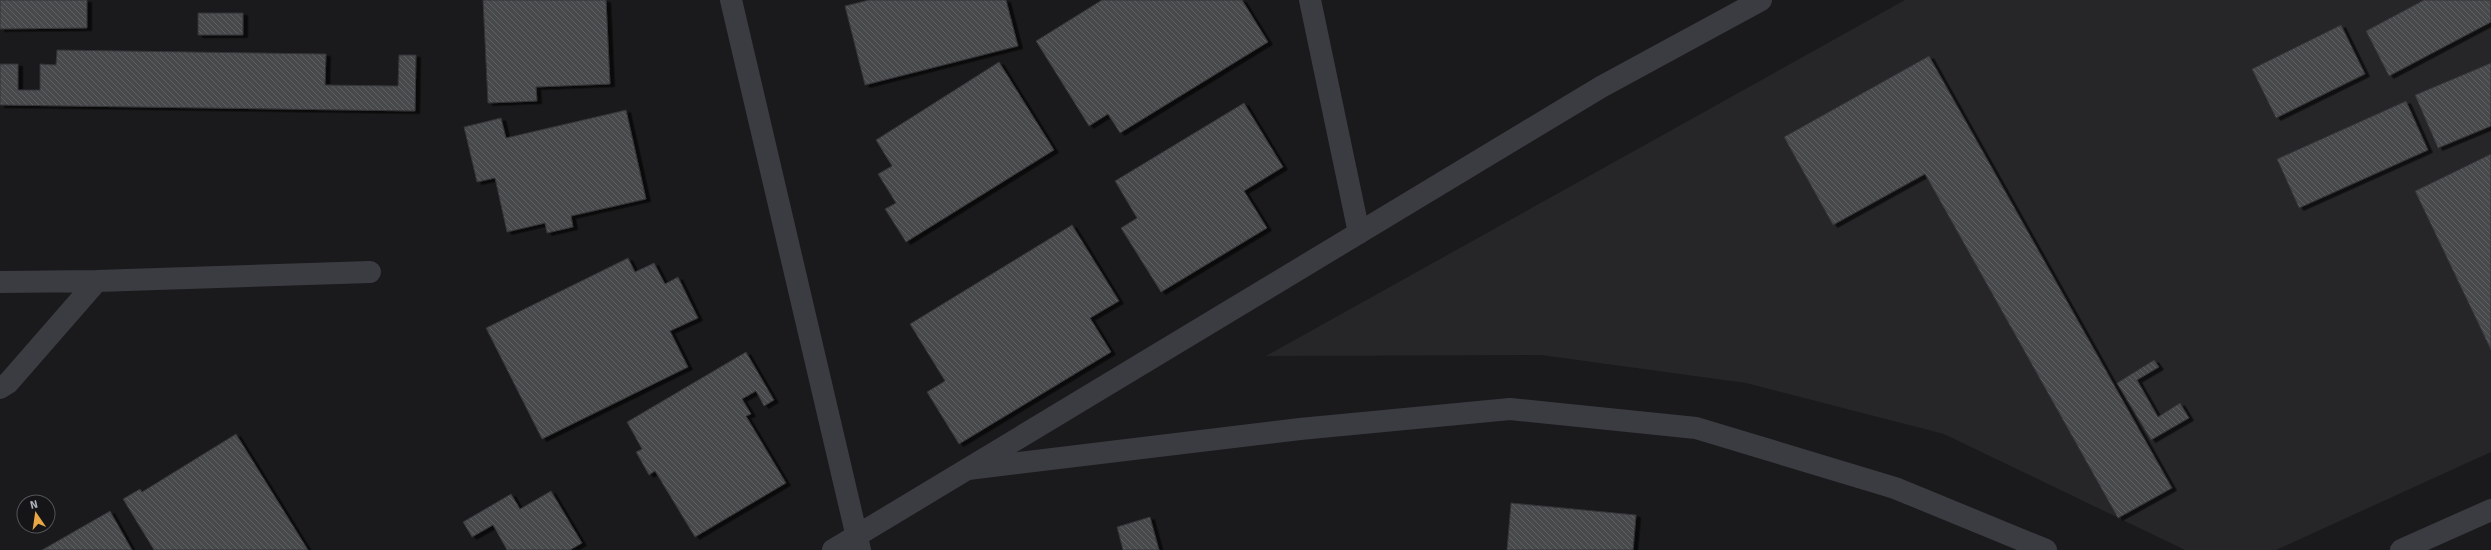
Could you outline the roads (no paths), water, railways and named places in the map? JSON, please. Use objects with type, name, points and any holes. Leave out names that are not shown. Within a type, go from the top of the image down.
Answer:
[{"type":"street","points":[[731,0],[858,543]]},
{"type":"street","points":[[1310,0],[1359,233]]},
{"type":"street","points":[[833,550],[858,543],[968,469],[1601,87],[1761,0]]},
{"type":"street","points":[[0,282],[97,281],[370,272]]},
{"type":"street","points":[[0,388],[8,383],[97,281]]},
{"type":"street","points":[[968,469],[1300,430],[1510,409],[1696,428],[1895,488],[2046,550]]},
{"type":"street","points":[[2401,550],[2491,510]]}]
